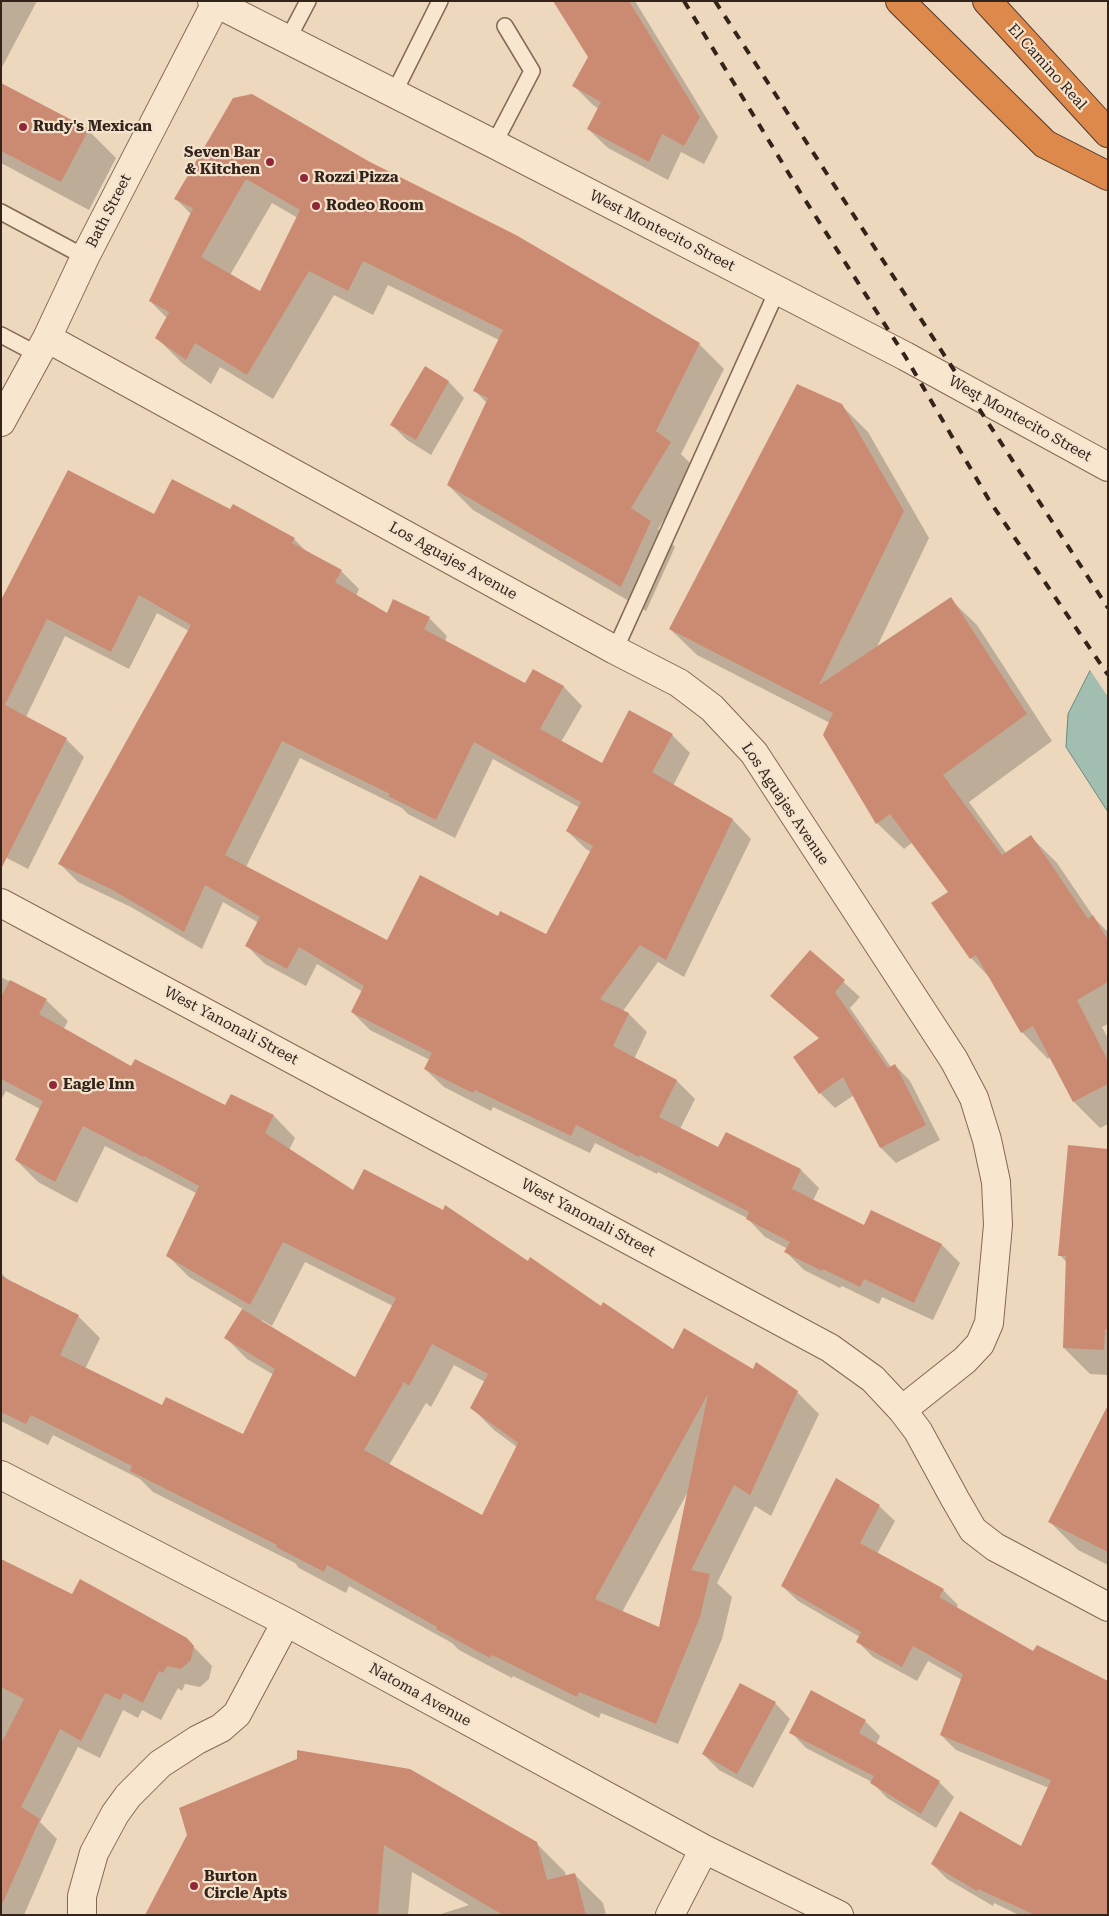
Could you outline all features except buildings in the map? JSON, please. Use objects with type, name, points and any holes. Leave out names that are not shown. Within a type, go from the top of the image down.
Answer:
[{"type":"highway","points":[[900,1],[1045,144],[1108,176]]},
{"type":"highway","name":"El Camino Real","points":[[987,1],[1108,134]]},
{"type":"street","name":"West Montecito Street","points":[[215,2],[778,291],[966,389],[1108,467]]},
{"type":"street","name":"Bath Street","points":[[1,422],[42,346],[85,257],[215,2]]},
{"type":"street","name":"Los Aguajes Avenue","points":[[42,346],[679,683],[712,708],[754,753],[954,1060],[974,1098],[987,1140],[996,1182],[998,1225],[989,1323],[980,1344],[965,1360],[902,1410]]},
{"type":"street","name":"West Yanonali Street","points":[[1,903],[830,1348],[873,1379],[902,1410],[918,1431],[954,1499],[973,1530],[995,1547],[1108,1607]]},
{"type":"street","name":"Natoma Avenue","points":[[1,1475],[286,1622],[704,1849],[839,1915]]},
{"type":"street","points":[[82,1915],[82,1896],[94,1853],[115,1814],[128,1796],[160,1764],[197,1740],[221,1728],[238,1714],[286,1622]]},
{"type":"street","points":[[670,1915],[704,1849]]},
{"type":"lane","points":[[288,39],[308,1]]},
{"type":"lane","points":[[394,94],[440,1]]},
{"type":"lane","points":[[494,144],[532,71],[506,26]]},
{"type":"lane","points":[[1,212],[85,257]]},
{"type":"lane","points":[[615,650],[778,291]]},
{"type":"lane","points":[[1,335],[42,346]]},
{"type":"shaded area","points":[[1108,635],[1108,812],[1066,747],[1068,714]]},
{"type":"pier","points":[[1108,633],[1108,697],[1088,667]]},
{"type":"railway","points":[[684,1],[800,192],[905,356],[989,500],[1108,675]]},
{"type":"railway","points":[[715,1],[1108,608]]},
{"type":"place","name":"Rudy's Mexican","points":[[23,127]]},
{"type":"place","name":"Seven Bar & Kitchen","points":[[270,162]]},
{"type":"place","name":"Rozzi Pizza","points":[[304,178]]},
{"type":"place","name":"Rodeo Room","points":[[316,206]]},
{"type":"place","name":"Eagle Inn","points":[[53,1085]]},
{"type":"place","name":"Burton Circle Apts","points":[[194,1886]]}]
